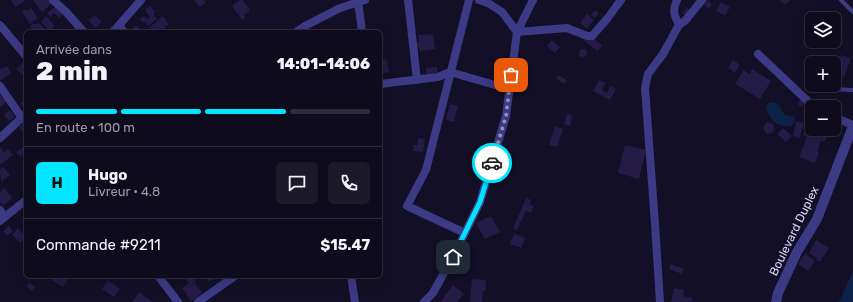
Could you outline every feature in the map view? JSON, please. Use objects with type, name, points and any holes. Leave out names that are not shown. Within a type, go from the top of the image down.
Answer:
[{"type":"street","points":[[53,0],[82,30]]},
{"type":"street","points":[[408,0],[417,80]]},
{"type":"street","points":[[465,233],[407,206],[426,170],[469,0]]},
{"type":"street","points":[[479,0],[488,3],[502,12],[517,32]]},
{"type":"street","points":[[424,302],[432,293],[459,245],[480,202],[506,116],[517,32],[533,0]]},
{"type":"street","points":[[517,32],[567,28],[587,36],[592,36],[621,0]]},
{"type":"street","points":[[676,0],[674,15],[679,25]]},
{"type":"street","points":[[660,302],[645,88],[648,74],[663,54],[679,25],[685,21],[702,0]]},
{"type":"street","points":[[306,29],[340,8],[360,1],[362,30]]},
{"type":"street","points":[[122,29],[136,2]]},
{"type":"street","points":[[0,25],[24,54]]},
{"type":"street","points":[[758,54],[807,100]]},
{"type":"street","points":[[382,84],[438,77],[450,72],[509,89]]},
{"type":"street","points":[[0,86],[24,116],[0,138]]},
{"type":"street","points":[[841,120],[853,126]]},
{"type":"street","name":"Boulevard Duplex","points":[[776,302],[778,293],[797,252],[817,219],[853,126]]},
{"type":"street","points":[[2,216],[24,201]]},
{"type":"street","points":[[160,278],[178,302]]},
{"type":"street","points":[[198,302],[232,278]]},
{"type":"street","points":[[351,278],[355,302]]},
{"type":"lane","points":[[841,0],[853,12]]},
{"type":"lane","points":[[841,89],[853,90]]},
{"type":"water","points":[[772,102],[778,104],[785,115],[794,116],[795,121],[792,126],[786,127],[773,122],[766,109],[767,104]]},
{"type":"water","points":[[853,271],[853,302],[839,302]]},
{"type":"building","points":[[11,0],[24,0],[25,1],[15,7]]},
{"type":"building","points":[[50,0],[52,3],[42,12],[33,1]]},
{"type":"building","points":[[194,0],[204,0],[206,3],[200,7]]},
{"type":"building","points":[[240,0],[243,0],[250,10],[244,15],[245,18],[242,20],[232,6]]},
{"type":"building","points":[[708,0],[712,4],[709,9],[704,5]]},
{"type":"building","points":[[779,0],[790,0],[786,5]]},
{"type":"building","points":[[721,2],[730,7],[725,16],[716,11]]},
{"type":"building","points":[[56,6],[63,14],[59,18],[54,13],[50,17],[47,13]]},
{"type":"building","points":[[150,6],[155,12],[153,14],[157,19],[148,26],[140,19],[144,16],[147,19],[150,17],[145,10]]},
{"type":"building","points":[[687,7],[690,10],[685,15],[682,13]]},
{"type":"building","points":[[31,8],[38,18],[30,24],[22,12]]},
{"type":"building","points":[[595,10],[599,13],[595,18],[591,15]]},
{"type":"building","points":[[587,14],[594,20],[587,29],[580,23]]},
{"type":"building","points":[[95,15],[102,22],[95,28],[88,20]]},
{"type":"building","points":[[46,16],[55,26],[48,30],[41,22]]},
{"type":"building","points":[[163,16],[169,24],[163,30],[162,28],[160,30],[152,30],[150,27]]},
{"type":"building","points":[[38,22],[45,29],[33,30],[30,27],[33,23],[36,25]]},
{"type":"building","points":[[136,25],[140,30],[132,30]]},
{"type":"building","points":[[433,34],[435,49],[420,51],[419,47],[415,48],[415,43],[419,42],[418,35]]},
{"type":"building","points":[[593,38],[602,45],[598,51],[584,41],[586,39]]},
{"type":"building","points":[[552,40],[560,47],[555,53],[547,46]]},
{"type":"building","points":[[583,49],[586,50],[586,56],[583,57],[580,56],[579,53],[580,50]]},
{"type":"building","points":[[841,56],[851,58],[844,78],[841,77]]},
{"type":"building","points":[[387,60],[389,72],[382,74],[382,61]]},
{"type":"building","points":[[733,60],[740,65],[735,73],[728,68]]},
{"type":"building","points":[[24,61],[24,76],[16,69]]},
{"type":"building","points":[[7,66],[11,73],[0,81],[0,68],[1,69]]},
{"type":"building","points":[[437,67],[437,73],[426,74],[426,68]]},
{"type":"building","points":[[752,69],[771,81],[760,99],[735,84],[743,70],[750,74]]},
{"type":"building","points":[[558,75],[567,80],[565,84],[556,79]]},
{"type":"building","points":[[599,80],[606,83],[602,90],[607,93],[610,86],[616,89],[610,100],[593,91]]},
{"type":"building","points":[[1,94],[7,102],[0,107],[0,95]]},
{"type":"building","points":[[801,99],[805,103],[801,107],[797,103]]},
{"type":"building","points":[[24,100],[24,107],[20,103]]},
{"type":"building","points":[[450,104],[458,106],[454,122],[446,120]]},
{"type":"building","points":[[10,110],[15,117],[9,121],[4,115]]},
{"type":"building","points":[[567,114],[572,116],[570,126],[564,124]]},
{"type":"building","points":[[796,121],[804,123],[800,138],[793,136]]},
{"type":"building","points":[[769,122],[773,124],[775,128],[773,132],[769,134],[765,132],[763,128],[765,124]]},
{"type":"building","points":[[24,123],[24,134],[19,127]]},
{"type":"building","points":[[555,126],[563,129],[557,147],[549,145]]},
{"type":"building","points":[[783,128],[792,136],[786,142],[777,134]]},
{"type":"building","points":[[805,136],[827,136],[824,142],[821,141],[817,151],[819,152],[815,163],[799,157],[807,137]]},
{"type":"building","points":[[418,138],[425,139],[423,152],[413,151],[414,145],[417,145]]},
{"type":"building","points":[[625,145],[646,150],[639,179],[618,173]]},
{"type":"building","points":[[0,147],[4,152],[8,149],[13,155],[1,164],[0,163]]},
{"type":"building","points":[[23,147],[24,154],[20,157],[16,152]]},
{"type":"building","points":[[478,161],[482,162],[479,173],[475,172]]},
{"type":"building","points":[[3,167],[10,175],[1,182],[0,169]]},
{"type":"building","points":[[4,188],[12,198],[3,206],[0,202],[0,192]]},
{"type":"building","points":[[526,198],[531,200],[529,204],[534,206],[531,213],[526,211],[517,230],[513,228]]},
{"type":"building","points":[[491,216],[500,232],[485,239],[476,223]]},
{"type":"building","points":[[9,226],[13,231],[7,236],[3,231]]},
{"type":"building","points":[[18,228],[24,235],[24,239],[20,243],[12,234]]},
{"type":"building","points":[[514,233],[525,238],[521,248],[510,244]]},
{"type":"building","points":[[816,240],[829,248],[820,262],[809,253]]},
{"type":"building","points":[[805,253],[815,261],[808,271],[798,264]]},
{"type":"building","points":[[671,264],[684,269],[682,274],[669,269]]},
{"type":"building","points":[[54,278],[68,278],[63,287],[52,280]]},
{"type":"building","points":[[185,278],[193,278],[202,293],[191,301],[182,288],[189,283]]},
{"type":"building","points":[[213,278],[214,279],[209,282],[206,279]]},
{"type":"building","points":[[472,279],[486,280],[486,291],[483,291],[482,302],[470,302]]},
{"type":"building","points":[[108,280],[120,289],[114,297],[102,289]]},
{"type":"building","points":[[29,283],[35,287],[32,291],[27,287]]},
{"type":"building","points":[[453,285],[464,294],[457,302],[440,302]]},
{"type":"building","points":[[674,288],[684,290],[683,296],[693,298],[692,302],[671,302]]},
{"type":"building","points":[[139,292],[152,302],[132,302]]},
{"type":"way so far","points":[[492,163],[506,116],[511,75]]},
{"type":"route","points":[[453,257],[480,202],[492,163]]}]
